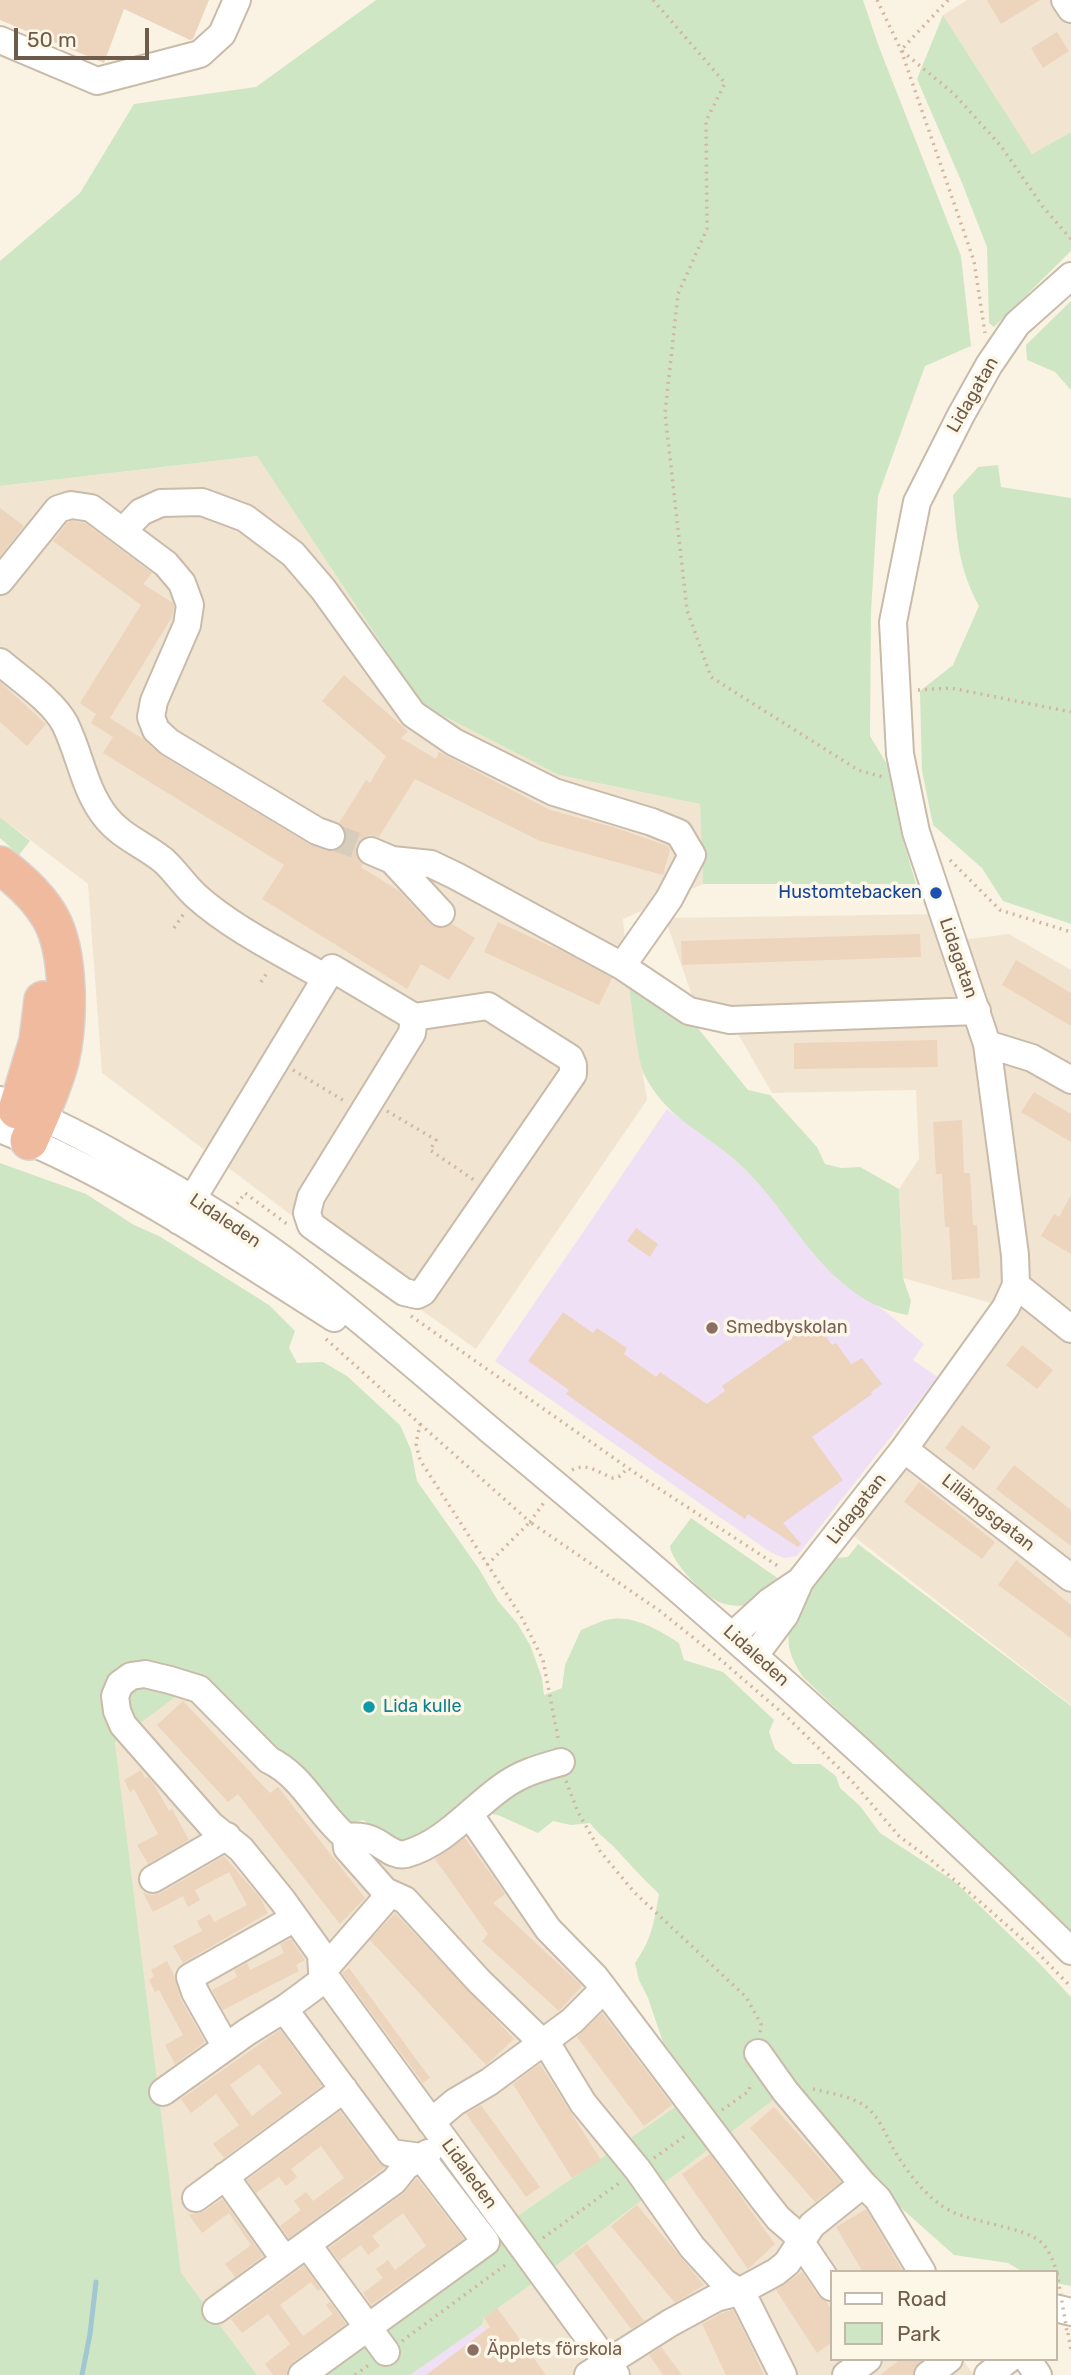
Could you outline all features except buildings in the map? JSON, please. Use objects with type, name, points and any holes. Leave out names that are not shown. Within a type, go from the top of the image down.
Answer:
[{"type":"highway","points":[[0,865],[18,878],[37,898],[52,920],[62,948],[66,993],[60,1063],[16,1121]]},
{"type":"highway","points":[[0,890],[8,894],[32,929],[41,957],[43,976],[38,1041],[16,1121]]},
{"type":"street","points":[[0,40],[97,81],[200,54],[222,34],[237,0]]},
{"type":"street","points":[[1065,0],[1071,9]]},
{"type":"street","name":"Lidagatan","points":[[733,1635],[794,1577],[904,1449],[985,1339],[1006,1307],[1016,1285],[1015,1255],[987,1044],[916,832],[900,754],[893,622],[917,502],[961,415],[989,365],[1017,324],[1071,276]]},
{"type":"street","points":[[123,531],[141,512],[161,503],[202,502],[245,518],[293,554],[323,590],[413,714],[454,742],[554,792],[679,833],[692,855],[669,899],[622,966]]},
{"type":"street","points":[[0,581],[58,509],[71,505],[92,508],[166,564],[182,583],[190,605],[187,625],[154,701],[151,716],[156,730],[170,742],[317,831],[331,836]]},
{"type":"street","points":[[0,662],[58,713],[66,726],[92,796],[106,818],[124,835],[162,859],[195,895],[237,926],[326,978]]},
{"type":"street","points":[[441,914],[382,856],[431,864],[622,966],[689,1011],[730,1020],[977,1011]]},
{"type":"street","points":[[179,1221],[332,968],[414,1017],[488,1006],[570,1058],[573,1074],[570,1083],[424,1292],[417,1295],[404,1292],[311,1225],[307,1213],[311,1196],[412,1032],[414,1017]]},
{"type":"street","points":[[987,1044],[1032,1058],[1071,1080]]},
{"type":"street","name":"Lidaleden","points":[[16,1121],[193,1198],[302,1273],[582,1505],[733,1635],[954,1836],[1071,1951]]},
{"type":"street","name":"Lidaleden","points":[[16,1121],[427,1377]]},
{"type":"street","points":[[1016,1285],[1071,1329]]},
{"type":"street","name":"Lillängsgatan","points":[[904,1449],[1071,1578]]},
{"type":"street","name":"Lidagatan","points":[[755,1655],[785,1615],[794,1577]]},
{"type":"street","name":"Lidaleden","points":[[346,1838],[333,1827],[296,1780],[281,1765],[269,1760],[199,1689],[145,1674],[131,1676],[120,1684],[115,1696],[123,1725],[211,1825],[242,1849],[295,1918],[321,1954],[324,1975],[525,2251],[604,2371]]},
{"type":"street","points":[[561,1762],[527,1772],[501,1787],[470,1815],[432,1842],[403,1855],[372,1839],[356,1836],[346,1838],[347,1848],[385,1891],[405,1900],[479,1980],[552,2052],[583,2103],[638,2170],[692,2247],[724,2283],[739,2292],[746,2301],[783,2375]]},
{"type":"street","points":[[470,1815],[548,1929],[604,1989],[778,2218],[794,2232],[830,2286]]},
{"type":"street","points":[[153,1879],[227,1836]]},
{"type":"street","points":[[163,2092],[287,2007],[324,1975],[383,1902],[385,1891]]},
{"type":"street","points":[[226,2047],[195,1992],[190,1977],[295,1918]]},
{"type":"street","points":[[216,2310],[394,2181],[406,2166],[421,2157],[439,2133],[455,2102],[489,2082],[572,2021],[604,1989]]},
{"type":"street","points":[[287,2007],[290,2017],[391,2153],[421,2157],[486,2242],[302,2375]]},
{"type":"street","points":[[758,2053],[785,2091],[878,2199],[921,2270]]},
{"type":"street","points":[[196,2198],[344,2089]]},
{"type":"street","points":[[225,2176],[285,2260]]},
{"type":"street","points":[[604,2371],[670,2323],[716,2298],[739,2292],[776,2272],[787,2263],[812,2225],[863,2184]]},
{"type":"street","points":[[307,2244],[386,2352]]},
{"type":"street","points":[[846,2375],[865,2361]]},
{"type":"street","points":[[928,2375],[946,2361]]},
{"type":"street","points":[[988,2375],[1006,2361]]},
{"type":"path","points":[[653,0],[725,83],[706,121],[707,229],[677,294],[664,413],[687,610],[711,677],[858,770],[890,780],[905,779]]},
{"type":"path","points":[[877,0],[901,50],[974,261],[989,365]]},
{"type":"path","points":[[901,50],[948,0]]},
{"type":"path","points":[[901,50],[954,94],[1001,146],[1043,207],[1071,239]]},
{"type":"path","points":[[917,690],[951,688],[1071,712]]},
{"type":"path","points":[[948,859],[1000,910],[1071,932]]},
{"type":"path","points":[[276,1060],[436,1140],[430,1150],[493,1193]]},
{"type":"path","points":[[226,1220],[245,1193],[291,1226]]},
{"type":"path","points":[[411,1316],[628,1468],[794,1577]]},
{"type":"path","points":[[321,1335],[530,1522],[660,1611],[788,1718],[851,1780],[899,1836],[978,1899],[1071,1987]]},
{"type":"path","points":[[419,1424],[416,1444],[420,1460],[522,1618],[543,1660],[563,1772],[579,1812],[600,1851],[634,1892],[746,1997],[761,2024],[758,2053],[749,2091]]},
{"type":"path","points":[[568,1473],[575,1467],[587,1466],[613,1478],[620,1476],[628,1468]]},
{"type":"path","points":[[487,1565],[530,1522],[547,1497]]},
{"type":"path","points":[[355,2375],[704,2123],[749,2091],[764,2084],[785,2091],[814,2089],[864,2105],[879,2122],[911,2176],[940,2205],[969,2218],[1023,2232],[1042,2243],[1053,2259],[1056,2270]]},
{"type":"path","points":[[1057,2273],[1071,2350]]},
{"type":"shaded area","points":[[967,0],[1071,0],[1071,132],[1032,154],[943,15]]},
{"type":"shaded area","points":[[257,456],[422,705],[559,775],[700,804],[703,884],[623,919],[629,987],[647,1100],[476,1349],[347,1257],[102,1073],[88,884],[0,817],[0,486]]},
{"type":"shaded area","points":[[943,914],[953,941],[1009,934],[1071,970],[1071,1705],[843,1528],[1005,1307],[903,1278],[899,1189],[919,1159],[916,1090],[772,1093],[730,1020],[698,1013],[665,918]]},
{"type":"shaded area","name":"Smedbyskolan","points":[[667,1109],[731,1156],[764,1187],[813,1253],[846,1286],[885,1311],[924,1344],[913,1360],[938,1377],[797,1556],[784,1558],[770,1552],[495,1361]]},
{"type":"shaded area","points":[[170,1680],[346,1837],[470,1815],[688,2098],[506,2224],[302,2375],[257,2375],[181,2274],[115,1742]]},
{"type":"shaded area","points":[[785,2091],[920,2270],[830,2270],[830,2361],[964,2361],[974,2375],[410,2375],[482,2325],[484,2318]]},
{"type":"shaded area","name":"Äpplets förskola","points":[[482,2325],[519,2375],[410,2375]]},
{"type":"green space","points":[[376,0],[863,0],[961,256],[971,346],[925,366],[878,496],[871,612],[870,736],[891,771],[901,833],[916,884],[703,884],[700,804],[559,775],[422,705],[257,456],[0,486],[0,261],[80,193],[134,104],[256,87]]},
{"type":"green space","points":[[943,15],[1032,154],[1071,132],[1071,251],[994,327],[989,323],[987,247],[917,79]]},
{"type":"green space","points":[[1071,301],[1071,390],[1055,372],[1027,360],[1026,345]]},
{"type":"green space","points":[[998,465],[1001,487],[1071,498],[1071,924],[1003,901],[982,868],[933,825],[922,771],[920,691],[953,665],[979,606],[963,565],[957,539],[953,495],[978,467]]},
{"type":"green space","points":[[0,817],[30,841],[19,855],[0,838]]},
{"type":"green space","points":[[629,987],[688,1016],[748,1090],[770,1095],[817,1147],[825,1164],[841,1168],[860,1167],[899,1189],[903,1278],[911,1301],[908,1315],[876,1305],[846,1286],[815,1255],[746,1170],[662,1101],[642,1069]]},
{"type":"green space","points":[[0,1163],[86,1194],[269,1305],[295,1331],[289,1348],[297,1363],[323,1362],[347,1376],[400,1425],[411,1450],[417,1481],[479,1569],[498,1601],[517,1623],[530,1645],[542,1678],[544,1695],[562,1688],[565,1665],[581,1630],[612,1619],[639,1622],[656,1629],[679,1643],[684,1660],[723,1672],[774,1720],[769,1732],[775,1749],[793,1764],[820,1764],[836,1776],[840,1788],[860,1806],[880,1833],[955,1882],[1040,1964],[1071,1997],[1071,2286],[1057,2283],[1057,2270],[1020,2270],[1008,2263],[954,2255],[847,2160],[785,2091],[484,2318],[482,2325],[410,2375],[302,2375],[506,2224],[688,2098],[668,2072],[682,2067],[663,2042],[635,1963],[649,1938],[659,1894],[590,1823],[571,1825],[553,1821],[538,1833],[498,1815],[484,1812],[403,1848],[363,1820],[348,1825],[197,1683],[115,1742],[181,2273],[257,2375],[0,2375]]},
{"type":"green space","points":[[691,1518],[779,1579],[751,1604],[730,1605],[713,1598],[689,1577],[676,1561],[670,1546]]},
{"type":"green space","points":[[858,1544],[1071,1706],[1071,1932],[803,1677],[795,1663],[790,1652],[789,1632],[797,1612],[810,1588],[812,1589],[836,1558],[848,1557]]},
{"type":"waterway","points":[[82,2375],[96,2282]]},
{"type":"tunnel","points":[[331,836],[371,851]]},
{"type":"place","name":"Hustomtebacken","points":[[936,893]]},
{"type":"place","name":"Smedbyskolan","points":[[712,1328]]},
{"type":"place","name":"Lida kulle","points":[[369,1707]]},
{"type":"place","name":"Äpplets förskola","points":[[473,2350]]}]
